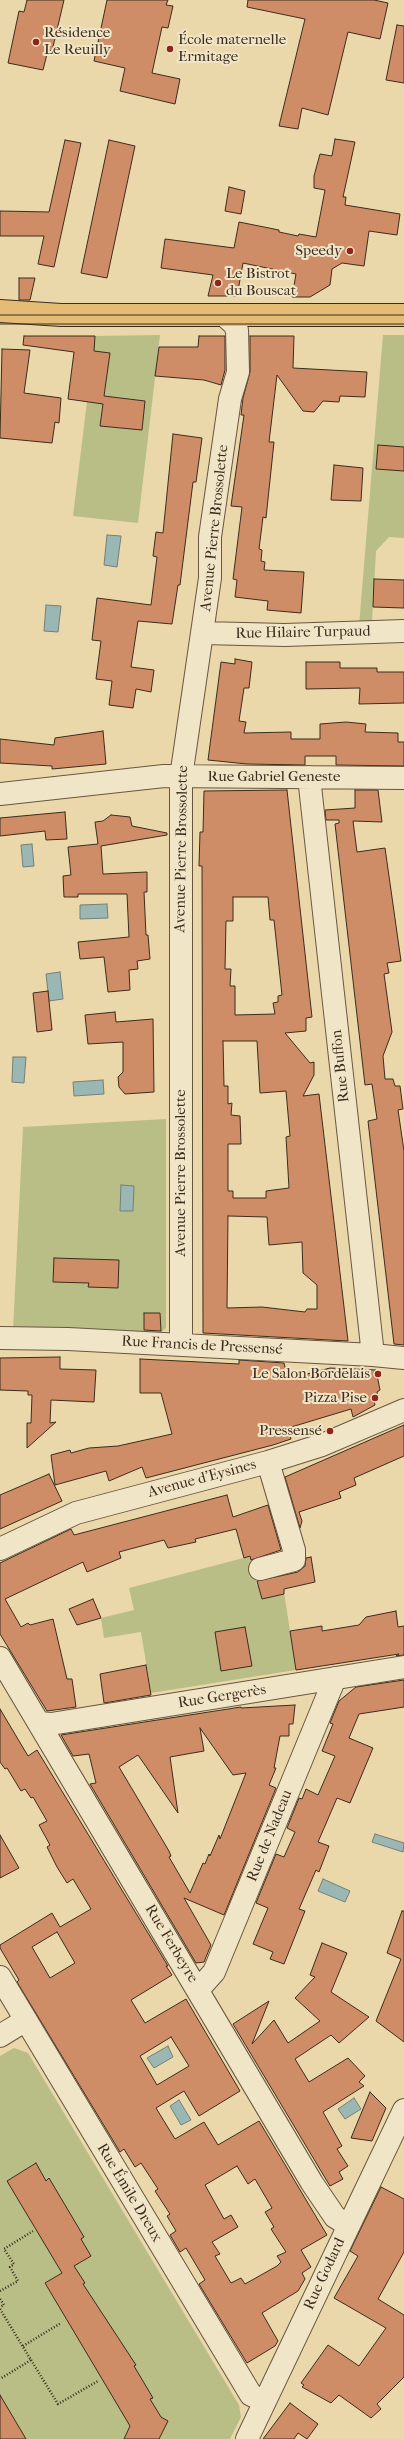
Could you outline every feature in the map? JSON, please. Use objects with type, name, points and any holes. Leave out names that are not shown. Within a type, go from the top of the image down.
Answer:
[{"type":"main road","points":[[0,311],[61,315],[404,315]]},
{"type":"street","name":"Avenue Pierre Brossolette","points":[[181,1345],[181,777],[210,578],[210,537],[230,399],[238,372],[237,330],[234,324],[224,315]]},
{"type":"street","name":"Rue Hilaire Turpaud","points":[[203,633],[285,634],[404,631]]},
{"type":"street","name":"Rue Gabriel Geneste","points":[[0,794],[164,776],[404,778]]},
{"type":"street","name":"Rue Buffon","points":[[309,777],[373,1355]]},
{"type":"street","name":"Rue Francis de Pressensé","points":[[0,1338],[68,1339],[373,1355],[404,1358]]},
{"type":"street","name":"Avenue d'Eysines","points":[[0,1549],[76,1512],[268,1462],[322,1445],[404,1410]]},
{"type":"street","points":[[260,1569],[294,1560],[294,1550],[268,1462]]},
{"type":"street","name":"Rue Ferbeyre","points":[[0,1658],[312,2183],[334,2216],[348,2225]]},
{"type":"street","name":"Rue Gergerès","points":[[39,1724],[51,1724],[404,1667]]},
{"type":"street","name":"Rue de Nadeau","points":[[198,1990],[214,1972],[335,1678]]},
{"type":"street","name":"Rue Émile Dreux","points":[[0,1977],[251,2395],[265,2401]]},
{"type":"street","points":[[0,2036],[26,2020]]},
{"type":"street","name":"Rue Godard","points":[[247,2439],[404,2110]]},
{"type":"path","points":[[0,2291],[18,2280],[10,2267],[14,2264],[4,2249],[33,2231]]},
{"type":"path","points":[[0,2299],[4,2305],[0,2308],[58,2404],[98,2381]]},
{"type":"path","points":[[23,2346],[61,2323]]},
{"type":"path","points":[[0,2379],[31,2360]]},
{"type":"green space","points":[[160,335],[138,523],[73,516],[95,336]]},
{"type":"green space","points":[[383,335],[404,335],[404,538],[389,537],[376,551],[372,621],[404,620],[404,627],[359,626]]},
{"type":"green space","points":[[166,1119],[166,1328],[155,1338],[13,1331],[23,1127]]},
{"type":"green space","points":[[251,1556],[257,1585],[282,1579],[296,1670],[151,1693],[141,1632],[104,1638],[101,1618],[134,1610],[129,1588]]},
{"type":"green space","points":[[14,2048],[28,2053],[239,2405],[241,2417],[230,2439],[0,2439],[0,2056]]},
{"type":"water","points":[[107,535],[121,536],[117,567],[104,565]]},
{"type":"water","points":[[46,605],[61,606],[58,632],[44,631]]},
{"type":"water","points":[[32,844],[34,866],[23,867],[21,845]]},
{"type":"water","points":[[107,904],[108,918],[80,919],[80,905]]},
{"type":"water","points":[[60,972],[63,999],[49,1001],[46,974]]},
{"type":"water","points":[[13,1057],[26,1057],[24,1083],[12,1082]]},
{"type":"water","points":[[103,1080],[104,1094],[74,1096],[73,1082]]},
{"type":"water","points":[[121,1185],[134,1186],[133,1211],[120,1211]]},
{"type":"water","points":[[375,1834],[404,1843],[403,1852],[372,1842]]},
{"type":"water","points":[[323,1879],[350,1891],[345,1902],[318,1891]]},
{"type":"water","points":[[168,2046],[173,2057],[154,2068],[147,2058]]},
{"type":"water","points":[[354,2098],[361,2109],[345,2119],[338,2109]]},
{"type":"water","points":[[179,2100],[191,2120],[181,2125],[170,2106]]},
{"type":"building","name":"Résidence Le Reuilly","points":[[27,0],[64,0],[52,51],[48,50],[43,70],[8,63],[19,11],[24,12]]},
{"type":"building","points":[[107,0],[168,0],[166,5],[173,6],[168,28],[162,27],[152,73],[180,79],[175,104],[120,91],[125,68],[94,61]]},
{"type":"building","points":[[248,0],[374,0],[388,3],[380,39],[348,32],[328,115],[302,108],[298,129],[279,126],[305,19],[247,7]]},
{"type":"building","points":[[397,25],[404,26],[404,83],[386,80]]},
{"type":"building","points":[[335,139],[355,142],[343,197],[346,197],[345,205],[400,214],[397,235],[369,231],[364,266],[342,263],[332,269],[330,285],[310,297],[292,297],[296,274],[243,263],[237,296],[208,296],[213,275],[161,268],[165,239],[234,248],[239,222],[279,230],[279,232],[298,236],[299,234],[316,237],[325,190],[314,188],[314,176],[320,154],[332,156]]},
{"type":"building","points":[[65,140],[81,143],[54,267],[38,264],[44,236],[0,236],[0,211],[49,212]]},
{"type":"building","points":[[109,140],[135,146],[107,278],[81,273]]},
{"type":"building","points":[[229,187],[245,191],[241,214],[225,211]]},
{"type":"building","points":[[19,278],[35,278],[30,300],[19,300]]},
{"type":"building","points":[[24,336],[95,336],[94,351],[110,353],[104,396],[145,401],[142,430],[100,426],[103,404],[68,399],[74,352],[23,345]]},
{"type":"building","points":[[199,336],[225,336],[225,370],[221,385],[204,380],[155,376],[159,347],[198,347]]},
{"type":"building","points":[[250,336],[294,336],[293,368],[367,372],[365,397],[340,396],[339,402],[323,401],[314,412],[303,411],[277,375],[269,442],[274,442],[266,518],[263,517],[259,549],[262,550],[261,561],[265,562],[264,570],[304,572],[301,613],[267,610],[268,601],[235,597],[237,580],[233,579],[242,507],[231,506],[244,415],[241,415],[243,398],[250,372]]},
{"type":"building","points":[[2,349],[30,350],[24,393],[61,398],[59,423],[55,422],[52,443],[0,438]]},
{"type":"building","points":[[173,434],[202,438],[196,482],[193,482],[180,585],[178,585],[172,624],[138,621],[131,667],[154,670],[151,692],[136,689],[133,708],[109,705],[112,681],[96,679],[101,641],[92,640],[97,598],[151,605],[157,557],[153,556],[156,532],[163,533]]},
{"type":"building","points":[[378,445],[404,447],[404,471],[376,469]]},
{"type":"building","points":[[334,465],[363,468],[361,501],[331,500]]},
{"type":"building","points":[[374,579],[404,580],[404,608],[373,607]]},
{"type":"building","points":[[235,659],[252,662],[249,688],[244,688],[239,721],[246,722],[244,733],[291,732],[291,739],[320,739],[320,724],[346,722],[366,724],[365,732],[398,733],[398,742],[404,742],[404,766],[336,765],[336,756],[305,756],[305,765],[247,764],[208,760],[221,662],[235,664]]},
{"type":"building","points":[[306,662],[340,662],[340,668],[377,668],[377,672],[404,672],[404,703],[359,704],[360,688],[306,689]]},
{"type":"building","points":[[103,731],[106,764],[52,769],[52,766],[0,763],[0,739],[54,745],[55,738]]},
{"type":"building","points":[[287,790],[312,1017],[306,1018],[306,1031],[285,1033],[310,1063],[314,1062],[314,1075],[303,1096],[319,1094],[348,1341],[203,1333],[202,866],[199,866],[200,832],[203,832],[204,791]],"holes":[[[233,897],[268,897],[270,920],[274,920],[282,995],[278,996],[278,1002],[273,1003],[275,1014],[235,1015],[235,986],[230,986],[231,969],[225,969],[226,921],[233,921]],[[223,1041],[257,1041],[260,1093],[286,1091],[290,1136],[286,1137],[289,1188],[266,1191],[266,1198],[233,1198],[233,1191],[228,1191],[228,1144],[241,1144],[240,1116],[231,1115],[232,1103],[228,1104],[228,1086],[224,1086]],[[228,1216],[267,1217],[269,1245],[302,1242],[303,1273],[317,1285],[317,1309],[307,1309],[305,1312],[262,1307],[227,1308]]]},
{"type":"building","points":[[355,790],[378,790],[382,822],[353,821],[357,852],[385,848],[401,961],[387,963],[389,973],[384,974],[392,1032],[383,1056],[385,1079],[393,1079],[395,1086],[400,1086],[403,1109],[398,1110],[404,1151],[404,1345],[394,1344],[368,1121],[377,1119],[372,1084],[365,1085],[335,824],[339,823],[339,820],[326,820],[325,810],[355,808]]},
{"type":"building","points":[[65,812],[67,839],[46,840],[45,831],[0,836],[0,818]]},
{"type":"building","points":[[111,815],[130,817],[132,826],[167,833],[167,835],[101,846],[103,874],[147,872],[147,892],[144,892],[146,935],[148,935],[150,959],[137,961],[138,969],[129,970],[130,990],[108,992],[104,957],[80,959],[78,942],[129,937],[127,894],[78,894],[78,897],[64,897],[63,876],[71,875],[68,847],[98,844],[95,822],[103,821]]},
{"type":"building","points":[[48,991],[52,1030],[37,1032],[33,993]]},
{"type":"building","points":[[115,1012],[116,1022],[153,1019],[154,1092],[125,1094],[119,1087],[118,1077],[123,1072],[123,1042],[88,1044],[85,1015]]},
{"type":"building","points":[[54,1258],[119,1260],[118,1288],[88,1287],[89,1283],[53,1282]]},
{"type":"building","points":[[144,1313],[160,1313],[161,1331],[144,1330]]},
{"type":"building","points":[[60,1357],[60,1369],[96,1370],[94,1402],[51,1400],[50,1423],[56,1422],[27,1448],[27,1423],[31,1423],[32,1395],[28,1395],[28,1391],[0,1390],[0,1358]]},
{"type":"building","points":[[140,1359],[239,1364],[239,1360],[284,1363],[288,1379],[330,1368],[376,1370],[380,1390],[377,1392],[378,1400],[374,1401],[375,1405],[353,1417],[351,1409],[288,1428],[291,1439],[273,1445],[146,1478],[142,1467],[109,1481],[106,1471],[55,1485],[51,1455],[70,1450],[71,1453],[89,1448],[118,1446],[172,1434],[161,1393],[140,1393]]},
{"type":"building","points":[[404,1425],[404,1456],[354,1478],[356,1485],[339,1492],[341,1498],[299,1512],[302,1521],[300,1528],[285,1477]]},
{"type":"building","points":[[49,1474],[62,1501],[0,1529],[0,1495]]},
{"type":"building","points":[[227,1495],[233,1517],[268,1505],[281,1550],[251,1560],[250,1556],[244,1558],[236,1529],[195,1539],[196,1542],[168,1548],[164,1540],[119,1552],[121,1558],[87,1572],[83,1562],[5,1599],[21,1627],[28,1623],[30,1625],[53,1619],[67,1679],[72,1679],[76,1707],[47,1711],[0,1634],[0,1563],[71,1529],[74,1535]]},
{"type":"building","points":[[311,1557],[315,1582],[284,1589],[284,1594],[262,1599],[257,1581],[298,1572],[305,1566],[306,1558]]},
{"type":"building","points":[[93,1599],[101,1618],[77,1625],[69,1609]]},
{"type":"building","points":[[396,1611],[398,1627],[404,1626],[404,1655],[396,1656],[399,1654],[296,1670],[290,1631],[322,1626],[322,1631],[359,1625],[366,1617]]},
{"type":"building","points":[[245,1627],[252,1666],[221,1671],[215,1632]]},
{"type":"building","points":[[146,1665],[151,1695],[104,1703],[100,1674]]},
{"type":"building","points":[[404,1680],[404,1707],[359,1714],[349,1738],[373,1748],[350,1803],[337,1798],[318,1842],[329,1846],[319,1872],[316,1870],[299,1909],[305,1911],[284,1964],[270,1959],[273,1952],[253,1944],[268,1908],[256,1903],[276,1854],[284,1857],[295,1832],[287,1828],[299,1798],[302,1799],[306,1789],[318,1795],[335,1756],[322,1751],[333,1724],[330,1723],[339,1701],[356,1687]]},
{"type":"building","points":[[295,1705],[293,1724],[289,1724],[289,1736],[280,1736],[274,1768],[276,1768],[269,1785],[276,1788],[224,1915],[184,1898],[211,1945],[204,1962],[196,1963],[90,1784],[96,1783],[89,1754],[73,1756],[61,1735],[241,1708]],"holes":[[[200,1728],[233,1775],[246,1773],[220,1839],[219,1835],[210,1856],[209,1854],[205,1864],[203,1863],[190,1893],[169,1857],[171,1856],[169,1851],[119,1767],[138,1755],[178,1813],[170,1757],[204,1751]]]},
{"type":"building","points":[[0,1709],[28,1756],[37,1750],[168,1966],[166,1966],[172,1975],[131,2000],[145,2023],[186,1999],[240,2091],[199,2116],[184,2091],[156,2108],[175,2139],[204,2122],[218,2145],[259,2121],[327,2235],[301,2250],[311,2267],[302,2273],[305,2279],[298,2291],[262,2313],[278,2341],[275,2346],[247,2363],[199,2284],[205,2280],[186,2248],[180,2252],[170,2235],[176,2231],[167,2216],[170,2214],[155,2191],[158,2189],[141,2163],[135,2167],[124,2149],[120,2152],[17,1982],[19,1980],[0,1948],[0,1945],[52,1913],[60,1927],[91,1909],[73,1879],[67,1883],[57,1867],[47,1847],[50,1845],[39,1825],[47,1821],[33,1797],[31,1798],[25,1789],[21,1791],[7,1768],[5,1769],[0,1762]],"holes":[[[57,1932],[75,1963],[50,1978],[32,1947]],[[171,2037],[189,2066],[157,2085],[140,2056]],[[237,2166],[248,2184],[255,2179],[272,2208],[265,2212],[274,2227],[271,2229],[286,2252],[277,2256],[281,2262],[277,2266],[245,2284],[241,2278],[231,2283],[215,2256],[220,2254],[212,2242],[238,2227],[231,2215],[224,2219],[205,2185]]]},
{"type":"building","points":[[0,1835],[19,1868],[0,1878]]},
{"type":"building","points":[[402,1911],[404,1911],[404,2042],[376,2021],[401,1959],[387,1953]]},
{"type":"building","points":[[322,1943],[347,1953],[331,1992],[369,2017],[339,2043],[331,2035],[295,2059],[309,2082],[348,2058],[365,2076],[359,2082],[364,2086],[323,2112],[342,2146],[337,2149],[348,2166],[339,2172],[343,2179],[330,2186],[233,2024],[269,2001],[252,2044],[274,2020],[288,2043],[320,2021],[295,1998],[315,1977],[310,1975]]},
{"type":"building","points":[[370,2092],[386,2108],[372,2141],[351,2138]]},
{"type":"building","points":[[36,2163],[46,2181],[49,2178],[84,2237],[81,2239],[91,2256],[74,2266],[85,2283],[83,2284],[136,2365],[134,2366],[153,2398],[150,2399],[161,2417],[168,2421],[159,2439],[124,2439],[130,2426],[45,2283],[62,2273],[7,2181]]},
{"type":"building","points":[[381,2187],[404,2199],[404,2252],[378,2299],[404,2315],[404,2377],[377,2404],[381,2409],[371,2418],[339,2395],[331,2403],[302,2387],[304,2385],[301,2383],[328,2345],[359,2366],[386,2328],[334,2298],[358,2256],[350,2251]]},
{"type":"building","points":[[0,2395],[26,2439],[0,2439]]},
{"type":"building","points":[[290,2403],[318,2424],[307,2439],[298,2433],[294,2439],[263,2439]]},
{"type":"tram line","points":[[0,315],[404,315]]},
{"type":"tram line","points":[[0,324],[404,324]]},
{"type":"place","name":"Résidence Le Reuilly","points":[[36,42]]},
{"type":"place","name":"École maternelle Ermitage","points":[[170,49]]},
{"type":"place","name":"Speedy","points":[[350,251]]},
{"type":"place","name":"Le Bistrot du Bouscat","points":[[218,283]]},
{"type":"place","name":"Le Salon Bordelais","points":[[378,1374]]},
{"type":"place","name":"Pizza Pise","points":[[375,1398]]},
{"type":"place","name":"Pressensé","points":[[330,1431]]}]
